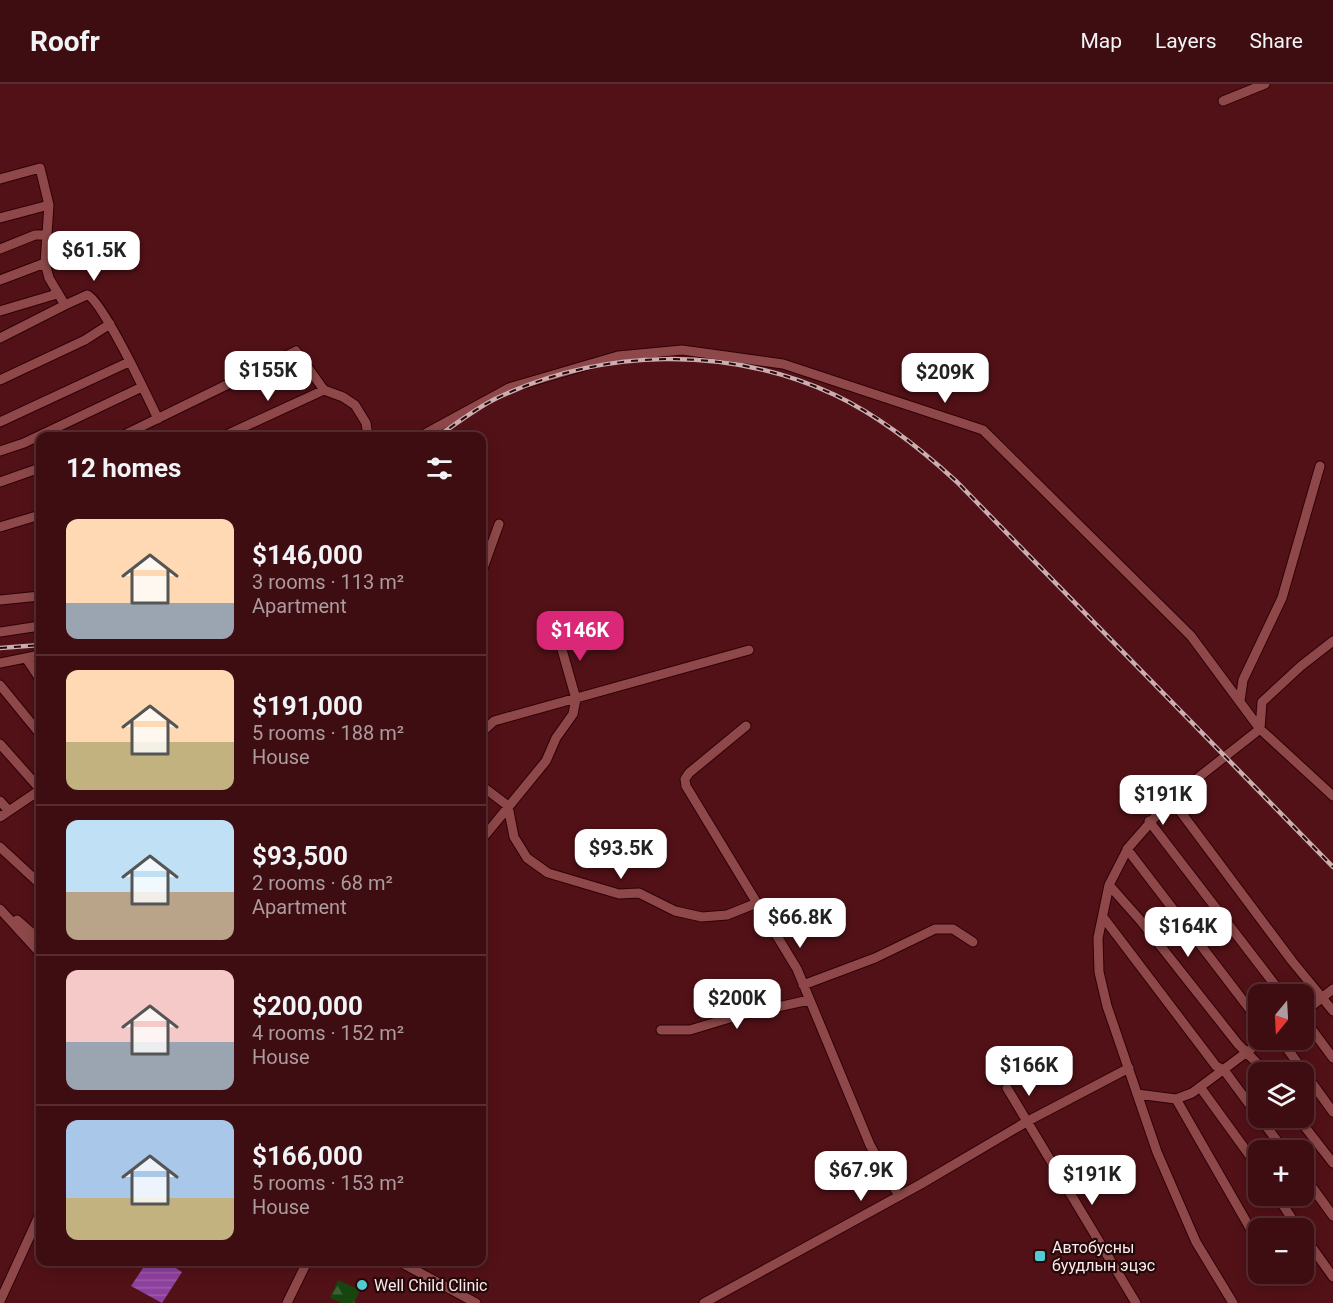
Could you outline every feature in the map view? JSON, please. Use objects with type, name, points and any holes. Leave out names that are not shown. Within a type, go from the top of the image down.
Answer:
[{"type":"street","points":[[1223,101],[1265,84]]},
{"type":"street","points":[[0,179],[40,168],[49,205],[45,263],[57,294],[65,305]]},
{"type":"street","points":[[0,218],[49,205]]},
{"type":"street","points":[[0,249],[35,235],[46,235]]},
{"type":"street","points":[[0,280],[45,263]]},
{"type":"street","points":[[0,311],[57,294]]},
{"type":"street","points":[[0,338],[65,305],[91,296],[110,324],[158,419]]},
{"type":"street","points":[[0,380],[85,340],[110,324]]},
{"type":"street","points":[[428,432],[509,388],[618,356],[682,350],[783,364],[982,430],[1191,636],[1260,729],[1333,796]]},
{"type":"street","points":[[130,432],[296,351],[324,390],[343,397],[355,405],[366,423],[367,432]]},
{"type":"street","points":[[0,422],[129,362]]},
{"type":"street","points":[[47,432],[141,387]]},
{"type":"street","points":[[233,432],[324,390]]},
{"type":"street","points":[[0,451],[36,437]]},
{"type":"street","points":[[1240,702],[1243,680],[1282,598],[1320,466]]},
{"type":"street","points":[[0,482],[36,469]]},
{"type":"street","points":[[0,527],[36,516]]},
{"type":"street","points":[[486,561],[500,524]]},
{"type":"street","points":[[0,600],[36,596]]},
{"type":"street","points":[[0,632],[36,627]]},
{"type":"street","points":[[486,834],[546,761],[556,738],[576,707],[576,699],[557,632]]},
{"type":"street","points":[[1233,1303],[1196,1242],[1157,1152],[1107,1006],[1100,972],[1098,938],[1109,885],[1127,849],[1149,821],[1171,799],[1260,729],[1263,702],[1301,666],[1333,641]]},
{"type":"street","points":[[486,728],[494,721],[749,650]]},
{"type":"street","points":[[0,663],[36,656]]},
{"type":"street","points":[[26,658],[36,673]]},
{"type":"street","points":[[0,685],[36,729]]},
{"type":"street","points":[[746,726],[685,779],[686,786],[797,969],[870,1145],[899,1196]]},
{"type":"street","points":[[0,744],[36,785]]},
{"type":"street","points":[[486,789],[508,806],[514,837],[527,858],[548,873],[619,894],[639,893],[675,910],[702,917],[727,915],[757,903]]},
{"type":"street","points":[[0,817],[36,793]]},
{"type":"street","points":[[1171,799],[1333,1011]]},
{"type":"street","points":[[0,801],[9,811]]},
{"type":"street","points":[[1149,821],[1274,984]]},
{"type":"street","points":[[0,847],[36,880]]},
{"type":"street","points":[[1127,849],[1248,1007]]},
{"type":"street","points":[[1109,885],[1140,920],[1238,1044],[1257,1062]]},
{"type":"street","points":[[0,908],[36,937]]},
{"type":"street","points":[[0,908],[36,948]]},
{"type":"street","points":[[1103,917],[1216,1066],[1224,1070],[1248,1102]]},
{"type":"street","points":[[803,985],[903,946],[935,929],[953,929],[973,942]]},
{"type":"street","points":[[1314,1004],[1333,989]]},
{"type":"street","points":[[661,1030],[690,1030],[809,1000]]},
{"type":"street","points":[[1314,1032],[1333,1058]]},
{"type":"street","points":[[1137,1094],[1176,1099],[1200,1087],[1250,1050]]},
{"type":"street","points":[[1288,1050],[1333,1112]]},
{"type":"street","points":[[704,1303],[899,1196],[1028,1121],[1129,1068]]},
{"type":"street","points":[[1200,1087],[1248,1153]]},
{"type":"street","points":[[1007,1088],[1084,1220],[1136,1303]]},
{"type":"street","points":[[1176,1099],[1248,1225]]},
{"type":"street","points":[[1267,1128],[1276,1140]]},
{"type":"street","points":[[1306,1128],[1333,1163]]},
{"type":"street","points":[[1314,1190],[1333,1216]]},
{"type":"street","points":[[0,1301],[36,1223]]},
{"type":"street","points":[[1314,1250],[1333,1277]]},
{"type":"street","points":[[287,1303],[305,1266]]},
{"type":"street","points":[[407,1266],[476,1303]]},
{"type":"green space","points":[[338,1280],[360,1290],[354,1303],[342,1303],[330,1298]]},
{"type":"shaded area","points":[[144,1266],[172,1266],[182,1272],[162,1303],[131,1286]]},
{"type":"railway","points":[[444,432],[495,399],[536,382],[578,370],[621,362],[665,359],[708,361],[752,367],[794,379],[835,395],[868,413],[899,434],[957,482],[1333,867]]},
{"type":"railway","points":[[0,648],[36,645]]},
{"type":"place","name":"Автобусны буудлын эцэс","points":[[1040,1256]]},
{"type":"place","name":"Well Child Clinic","points":[[362,1285]]}]
